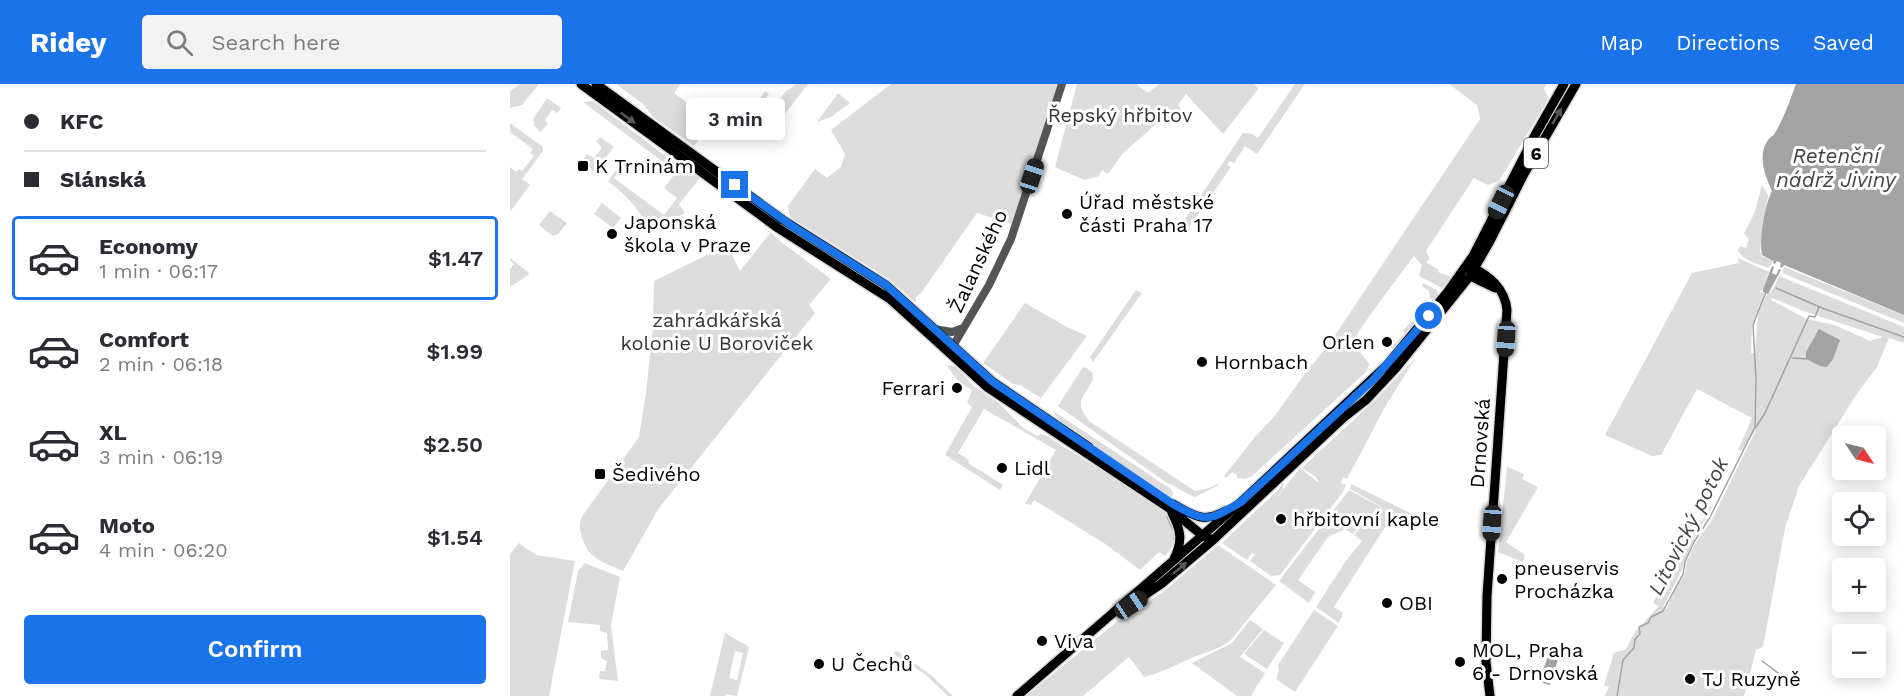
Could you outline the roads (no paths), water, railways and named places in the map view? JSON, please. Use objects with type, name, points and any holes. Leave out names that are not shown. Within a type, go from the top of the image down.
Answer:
[{"type":"main road","points":[[581,84],[778,228],[890,299],[987,387],[1171,506],[1204,519],[1218,516],[1241,502]]},
{"type":"main road","points":[[596,84],[783,220],[886,285],[993,382],[1171,506],[1208,536]]},
{"type":"main road","name":"6","points":[[1106,619],[1161,584],[1241,502],[1374,379],[1470,271],[1485,235],[1540,125],[1564,84]]},
{"type":"main road","name":"6","points":[[1017,696],[1171,563],[1208,536],[1378,388],[1470,271],[1576,84]]},
{"type":"main road","name":"Drnovská","points":[[1470,271],[1497,285],[1506,301],[1507,316],[1487,596],[1486,662],[1490,696]]},
{"type":"main road","points":[[1171,506],[1181,536],[1178,550],[1171,563]]},
{"type":"street","name":"Žalanského","points":[[953,346],[993,277],[1011,239],[1062,84]]},
{"type":"street","points":[[934,329],[952,332],[965,327]]},
{"type":"water","name":"Retenční nádrž Jiviny","points":[[1796,84],[1904,84],[1904,315],[1784,265],[1782,268],[1781,263],[1777,261],[1775,264],[1774,260],[1762,255],[1763,222],[1772,191],[1765,172],[1763,152],[1781,121]]},
{"type":"water","points":[[1772,266],[1774,267],[1772,273],[1776,275],[1779,269],[1781,270],[1768,294],[1763,292],[1763,289]]},
{"type":"water","points":[[1819,329],[1840,340],[1833,359],[1827,367],[1806,359],[1806,352]]},
{"type":"water","points":[[1552,644],[1562,647],[1550,685],[1539,682]]},
{"type":"waterway","points":[[1776,288],[1822,308],[1904,337]]},
{"type":"waterway","name":"Litovický potok","points":[[1617,696],[1623,660],[1634,648],[1635,639],[1640,634],[1639,627],[1663,611],[1683,574],[1685,562],[1694,542],[1709,519],[1755,427],[1756,379],[1753,325],[1766,292]]},
{"type":"waterway","name":"Litovický potok","points":[[1756,427],[1765,413],[1809,316],[1815,317],[1819,307]]},
{"type":"waterway","points":[[1792,358],[1808,359]]},
{"type":"waterway","points":[[1167,517],[1175,534],[1174,539]]},
{"type":"waterway","points":[[1762,661],[1782,676]]},
{"type":"place","name":"K Trninám","points":[[583,166]]},
{"type":"place","name":"Úřad městské části Praha 17","points":[[1067,214]]},
{"type":"place","name":"Japonská škola v Praze","points":[[612,234]]},
{"type":"place","name":"Orlen","points":[[1387,342]]},
{"type":"place","name":"Hornbach","points":[[1202,362]]},
{"type":"place","name":"Ferrari","points":[[957,388]]},
{"type":"place","name":"Lidl","points":[[1002,468]]},
{"type":"place","name":"Šedivého","points":[[600,474]]},
{"type":"place","name":"hřbitovní kaple","points":[[1281,519]]},
{"type":"place","name":"pneuservis Procházka","points":[[1502,579]]},
{"type":"place","name":"OBI","points":[[1387,603]]},
{"type":"place","name":"Viva","points":[[1042,641]]},
{"type":"place","name":"MOL, Praha 6 - Drnovská","points":[[1460,662]]},
{"type":"place","name":"U Čechů","points":[[819,664]]},
{"type":"place","name":"TJ Ruzyně","points":[[1690,679]]},
{"type":"park label","name":"Řepský hřbitov","points":[[1120,115]]},
{"type":"park label","name":"zahrádkářská kolonie U Boroviček","points":[[717,332]]}]
